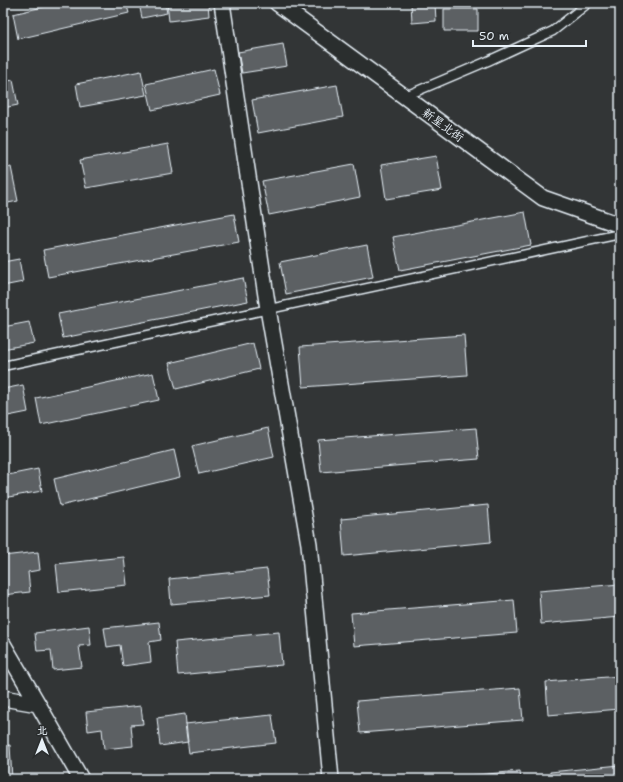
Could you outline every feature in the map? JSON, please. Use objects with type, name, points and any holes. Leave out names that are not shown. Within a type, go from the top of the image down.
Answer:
[{"type":"street","points":[[222,3],[268,309],[309,544],[331,779]]},
{"type":"street","name":"新星北街","points":[[277,3],[543,198],[620,225]]},
{"type":"street","points":[[3,644],[81,779]]},
{"type":"street","points":[[3,698],[38,704]]},
{"type":"lane","points":[[404,97],[553,31],[587,4]]},
{"type":"lane","points":[[3,366],[620,234]]},
{"type":"building","points":[[60,3],[126,3],[129,13],[18,39],[13,14]]},
{"type":"building","points":[[139,3],[165,3],[167,13],[142,18]]},
{"type":"building","points":[[167,3],[208,3],[209,16],[169,21]]},
{"type":"building","points":[[411,3],[435,3],[436,21],[412,23]]},
{"type":"building","points":[[608,3],[620,3],[620,7],[613,7]]},
{"type":"building","points":[[444,9],[478,9],[478,31],[444,31]]},
{"type":"building","points":[[283,44],[287,66],[242,73],[238,52]]},
{"type":"building","points":[[214,69],[220,95],[152,110],[146,84]]},
{"type":"building","points":[[141,71],[146,95],[80,107],[76,84]]},
{"type":"building","points":[[13,80],[18,105],[3,108],[3,82]]},
{"type":"building","points":[[337,85],[343,117],[258,133],[252,100]]},
{"type":"building","points":[[168,144],[173,173],[86,188],[80,160]]},
{"type":"building","points":[[436,156],[442,190],[386,199],[381,165]]},
{"type":"building","points":[[354,164],[360,197],[269,215],[262,181]]},
{"type":"building","points":[[11,167],[18,201],[3,204],[3,169]]},
{"type":"building","points":[[525,212],[531,245],[400,270],[393,237]]},
{"type":"building","points":[[234,214],[239,242],[48,277],[43,250]]},
{"type":"building","points":[[367,245],[373,277],[286,294],[280,262]]},
{"type":"building","points":[[19,259],[23,282],[3,286],[3,262]]},
{"type":"building","points":[[243,278],[248,301],[63,338],[58,314]]},
{"type":"building","points":[[29,322],[34,343],[3,349],[3,327]]},
{"type":"building","points":[[464,335],[467,375],[303,387],[300,347]]},
{"type":"building","points":[[253,343],[259,369],[176,389],[169,363]]},
{"type":"building","points":[[153,373],[159,400],[41,425],[36,398]]},
{"type":"building","points":[[23,385],[28,412],[3,417],[3,389]]},
{"type":"building","points":[[268,428],[274,457],[199,474],[192,446]]},
{"type":"building","points":[[476,428],[479,459],[321,472],[318,440]]},
{"type":"building","points":[[174,450],[180,477],[60,506],[54,479]]},
{"type":"building","points":[[38,469],[42,491],[3,498],[3,476]]},
{"type":"building","points":[[488,505],[491,542],[344,556],[341,519]]},
{"type":"building","points":[[38,552],[40,570],[28,572],[30,592],[3,595],[3,556]]},
{"type":"building","points":[[124,557],[127,585],[59,592],[56,564]]},
{"type":"building","points":[[267,569],[270,595],[171,604],[169,579]]},
{"type":"building","points":[[620,584],[620,617],[541,624],[539,591]]},
{"type":"building","points":[[514,600],[517,633],[354,646],[351,613]]},
{"type":"building","points":[[159,622],[161,640],[149,642],[151,662],[123,666],[120,645],[107,647],[104,628]]},
{"type":"building","points":[[89,626],[91,645],[79,646],[82,667],[53,670],[51,650],[37,651],[35,633]]},
{"type":"building","points":[[279,632],[282,665],[178,675],[175,642]]},
{"type":"building","points":[[620,676],[620,709],[548,715],[546,682]]},
{"type":"building","points":[[520,688],[523,720],[360,733],[357,701]]},
{"type":"building","points":[[141,706],[143,724],[131,725],[133,746],[104,749],[102,729],[88,731],[86,712]]},
{"type":"building","points":[[185,714],[188,742],[160,746],[157,718]]},
{"type":"building","points":[[272,715],[276,743],[189,753],[185,724]]},
{"type":"building","points":[[10,745],[12,779],[3,779],[3,746]]},
{"type":"building","points":[[620,765],[620,779],[550,779],[550,772]]},
{"type":"building","points":[[520,771],[521,779],[434,779]]}]
